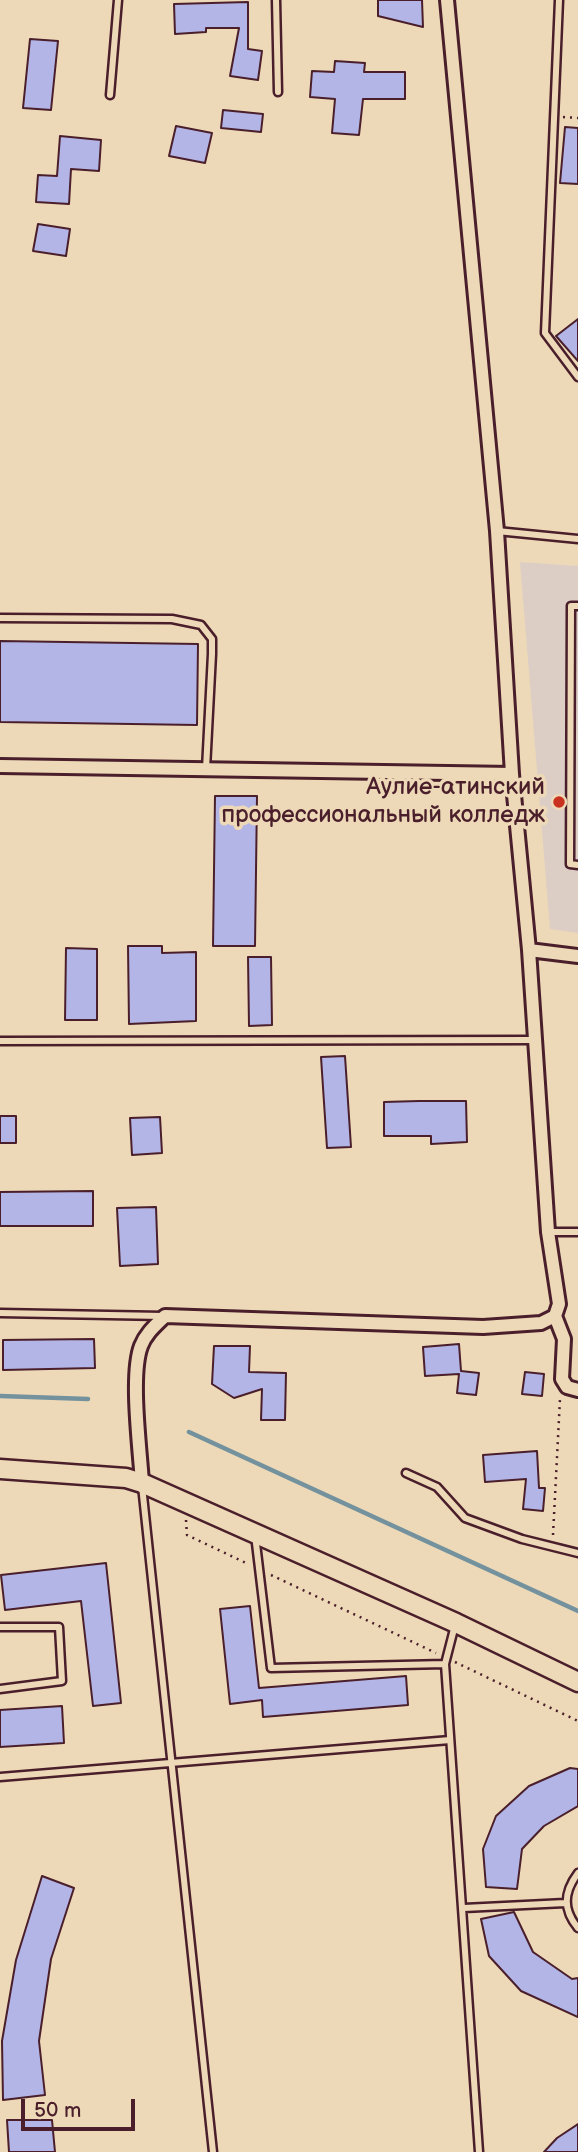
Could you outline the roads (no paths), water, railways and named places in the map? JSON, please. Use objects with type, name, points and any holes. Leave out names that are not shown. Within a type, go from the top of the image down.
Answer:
[{"type":"street","points":[[447,0],[497,531],[512,774],[529,950],[548,1232],[559,1304],[555,1317],[564,1339],[562,1379],[573,1389]]},
{"type":"street","points":[[0,766],[512,774]]},
{"type":"street","points":[[529,950],[578,956]]},
{"type":"street","points":[[142,1483],[137,1376],[140,1348],[148,1333],[165,1316],[483,1327],[541,1323],[555,1317]]},
{"type":"street","points":[[0,1469],[125,1478],[142,1483],[456,1623],[578,1682]]},
{"type":"lane","points":[[110,95],[118,0]]},
{"type":"lane","points":[[276,0],[278,92]]},
{"type":"lane","points":[[559,0],[545,332],[578,377]]},
{"type":"lane","points":[[497,531],[578,539]]},
{"type":"lane","points":[[578,606],[572,606],[574,753],[570,864],[578,865]]},
{"type":"lane","points":[[0,618],[172,619],[201,625],[212,639],[206,771]]},
{"type":"lane","points":[[0,1041],[535,1040]]},
{"type":"lane","points":[[548,1232],[578,1232]]},
{"type":"lane","points":[[0,1313],[165,1316]]},
{"type":"lane","points":[[406,1473],[437,1487],[465,1518],[522,1539],[578,1553]]},
{"type":"lane","points":[[142,1483],[213,2152]]},
{"type":"lane","points":[[255,1534],[271,1668],[444,1661]]},
{"type":"lane","points":[[456,1623],[444,1661],[464,1908],[479,2152]]},
{"type":"lane","points":[[0,1627],[59,1627],[62,1681],[0,1689]]},
{"type":"lane","points":[[0,1777],[172,1765],[450,1740]]},
{"type":"lane","points":[[578,1874],[565,1903],[567,1915],[578,1928]]},
{"type":"lane","points":[[464,1908],[565,1903]]},
{"type":"waterway","points":[[0,1396],[88,1399]]},
{"type":"waterway","points":[[189,1432],[578,1611]]},
{"type":"place","name":"Аулие-атинский профессиональный колледж","points":[[559,802]]}]
